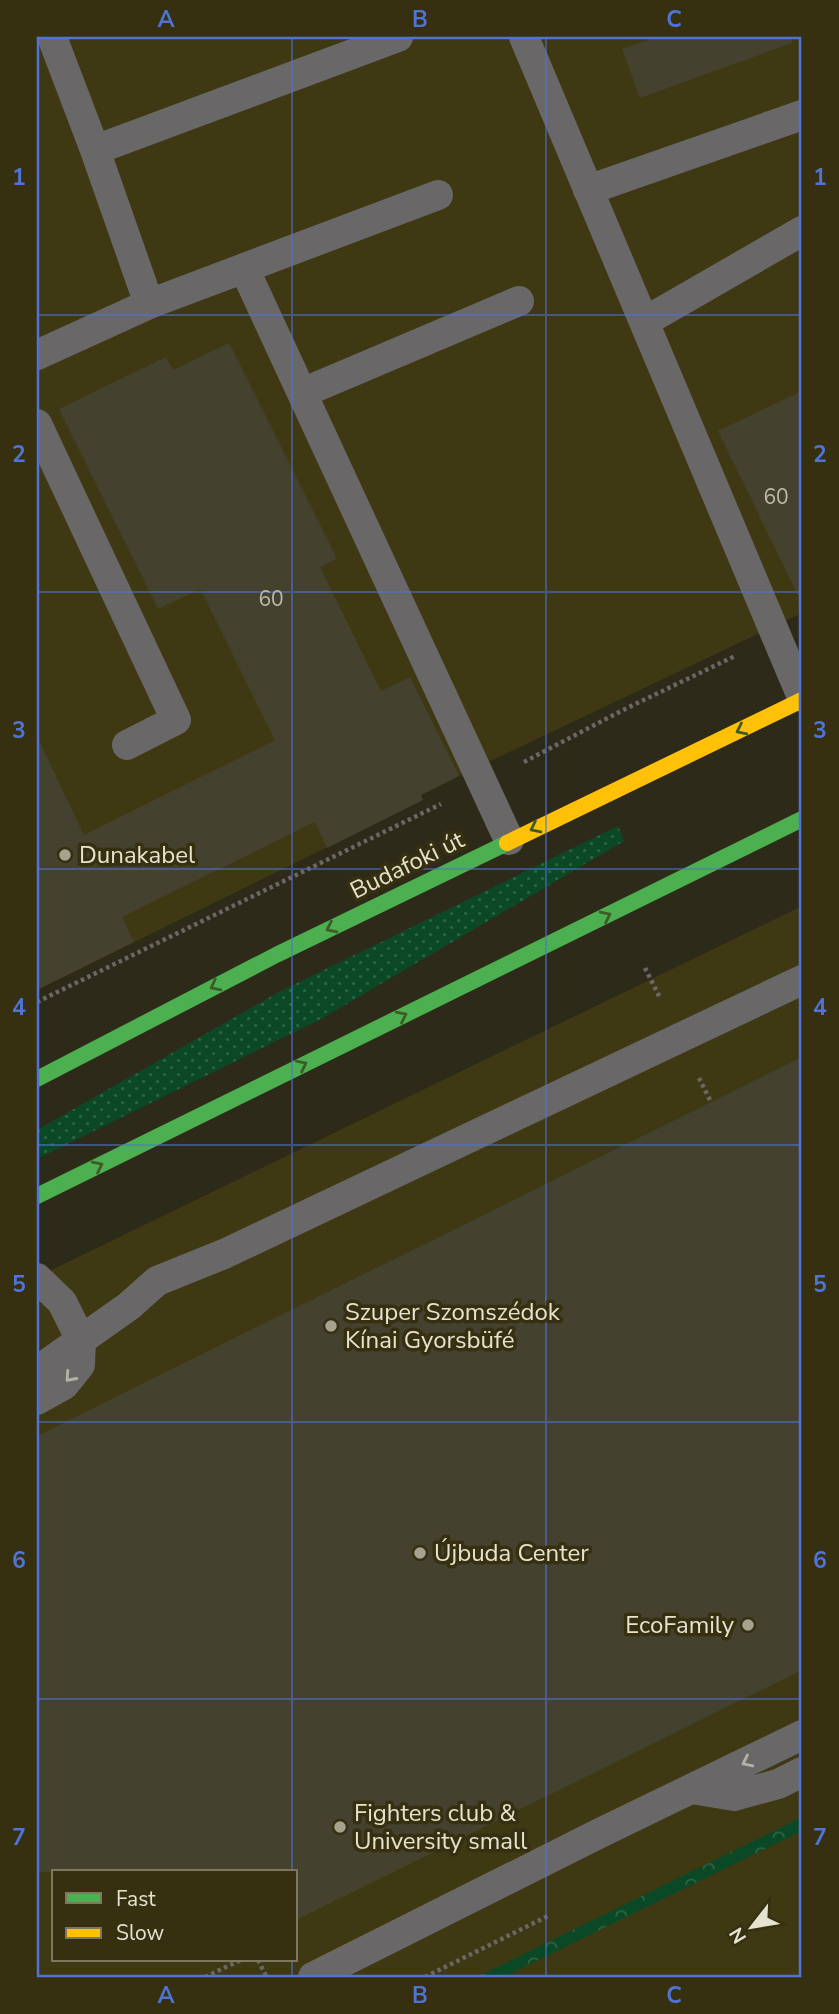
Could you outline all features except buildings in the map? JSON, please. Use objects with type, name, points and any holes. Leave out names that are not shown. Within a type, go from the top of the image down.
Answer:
[{"type":"main road","name":"Budafoki út","points":[[37,1079],[276,955],[802,699]]},
{"type":"main road","points":[[37,1196],[802,820]]},
{"type":"lane","points":[[52,37],[149,304]]},
{"type":"lane","points":[[95,150],[398,37]]},
{"type":"lane","points":[[524,37],[802,699]]},
{"type":"lane","points":[[588,190],[802,115]]},
{"type":"lane","points":[[37,355],[149,304],[438,195]]},
{"type":"lane","points":[[643,322],[802,231]]},
{"type":"lane","points":[[244,268],[509,840]]},
{"type":"lane","points":[[302,393],[519,301]]},
{"type":"lane","points":[[37,424],[176,720],[127,745]]},
{"type":"lane","points":[[37,1371],[129,1306],[157,1281],[224,1254],[802,980]]},
{"type":"lane","points":[[37,1278],[62,1302],[81,1340],[80,1365],[64,1385],[37,1400]]},
{"type":"lane","points":[[313,1977],[802,1735]]},
{"type":"lane","points":[[692,1789],[734,1796],[778,1784],[802,1772]]},
{"type":"path","points":[[37,1002],[776,636]]},
{"type":"path","points":[[425,1977],[548,1916]]},
{"type":"path","points":[[205,1977],[237,1962]]},
{"type":"shaded area","points":[[37,37],[802,37],[802,613],[459,776],[421,795],[423,800],[37,990]]},
{"type":"shaded area","name":"Újbuda Center","points":[[802,906],[802,1977],[37,1977],[37,1277]]},
{"type":"green space","points":[[618,826],[624,841],[321,1019],[37,1159],[37,1130],[279,992]]},
{"type":"green space","points":[[802,1817],[802,1831],[504,1977],[477,1977]]},
{"type":"traffic: fast","points":[[37,1196],[802,819]]},
{"type":"traffic: fast","points":[[37,1079],[276,955],[507,843]]},
{"type":"traffic: slow","points":[[507,843],[802,700]]},
{"type":"place","name":"Dunakabel","points":[[65,855]]},
{"type":"place","name":"Szuper Szomszédok Kínai Gyorsbüfé","points":[[331,1326]]},
{"type":"place","name":"Újbuda Center","points":[[420,1553]]},
{"type":"place","name":"EcoFamily","points":[[748,1625]]},
{"type":"place","name":"Fighters club & University small","points":[[340,1827]]}]
